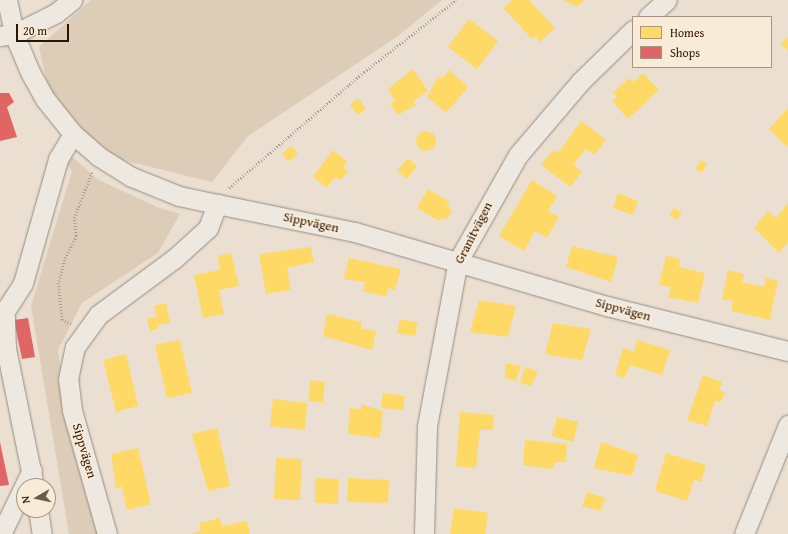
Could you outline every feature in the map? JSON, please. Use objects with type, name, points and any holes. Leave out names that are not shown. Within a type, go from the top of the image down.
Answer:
[{"type":"street","points":[[7,0],[7,35],[45,100],[73,134],[98,156],[132,178],[179,196],[217,204]]},
{"type":"street","points":[[7,35],[56,13],[72,0]]},
{"type":"street","points":[[649,16],[667,0]]},
{"type":"street","name":"Granitvägen","points":[[424,534],[427,426],[458,261],[518,155],[581,81],[632,31]]},
{"type":"street","points":[[33,478],[6,348],[5,311],[23,283],[58,159],[73,134]]},
{"type":"street","name":"Sippvägen","points":[[107,534],[72,410],[68,379],[75,347],[84,330],[107,308],[175,258],[208,228],[217,204],[354,232],[458,261],[607,306],[788,351]]},
{"type":"street","points":[[744,534],[788,425]]},
{"type":"street","points":[[1,534],[16,508]]},
{"type":"street","points":[[39,518],[42,534]]},
{"type":"path","points":[[217,204],[231,186],[259,161],[456,0]]},
{"type":"path","points":[[84,330],[62,320],[58,284],[65,258],[76,236],[74,218],[98,156]]},
{"type":"shaded area","points":[[91,0],[442,0],[398,36],[248,136],[212,182],[106,156],[50,97],[39,47]]},
{"type":"shaded area","points":[[70,155],[97,179],[157,207],[180,214],[158,253],[82,303],[58,350],[65,410],[97,534],[69,534],[31,306],[72,171],[65,161]]},
{"type":"building: Homes","points":[[512,0],[529,0],[555,28],[540,42],[535,36],[532,39],[503,8]]},
{"type":"building: Homes","points":[[564,0],[585,0],[577,7]]},
{"type":"building: Homes","points":[[469,19],[498,41],[477,69],[448,47]]},
{"type":"building: Homes","points":[[788,37],[788,51],[781,43]]},
{"type":"building: Homes","points":[[413,69],[428,91],[413,101],[416,105],[398,115],[390,104],[395,100],[388,89]]},
{"type":"building: Homes","points":[[449,70],[468,87],[446,113],[427,97],[438,76],[442,79]]},
{"type":"building: Homes","points":[[643,73],[659,90],[628,119],[612,101],[617,97],[613,93],[629,78],[633,82]]},
{"type":"building: Homes","points":[[358,98],[366,109],[358,115],[350,105]]},
{"type":"building: Homes","points":[[788,108],[788,145],[787,147],[769,129]]},
{"type":"building: Homes","points":[[581,121],[606,140],[594,155],[586,149],[573,165],[582,172],[570,187],[541,165],[553,150],[558,153]]},
{"type":"building: Homes","points":[[426,131],[433,134],[436,141],[433,148],[426,151],[419,148],[416,141],[419,134]]},
{"type":"building: Homes","points":[[291,146],[298,154],[288,162],[282,154]]},
{"type":"building: Homes","points":[[333,150],[347,161],[343,167],[348,171],[340,181],[335,177],[327,188],[313,177]]},
{"type":"building: Homes","points":[[408,158],[417,166],[407,179],[397,171]]},
{"type":"building: Homes","points":[[701,160],[707,164],[702,173],[695,169]]},
{"type":"building: Homes","points":[[532,180],[557,196],[548,211],[559,217],[547,238],[535,231],[524,251],[499,236]]},
{"type":"building: Homes","points":[[428,189],[450,202],[447,207],[452,210],[447,220],[442,217],[439,221],[417,208]]},
{"type":"building: Homes","points":[[618,193],[638,201],[633,215],[613,208]]},
{"type":"building: Homes","points":[[788,203],[788,242],[779,253],[754,228],[768,211],[776,218]]},
{"type":"building: Homes","points":[[674,208],[682,213],[677,220],[669,215]]},
{"type":"building: Homes","points":[[572,246],[618,257],[611,282],[566,267]]},
{"type":"building: Homes","points":[[311,247],[314,262],[287,268],[291,290],[266,294],[259,254]]},
{"type":"building: Homes","points":[[231,253],[239,286],[219,290],[224,314],[203,318],[194,275],[220,270],[218,256]]},
{"type":"building: Homes","points":[[666,256],[680,259],[679,267],[705,273],[698,303],[668,297],[671,287],[659,285]]},
{"type":"building: Homes","points":[[349,258],[401,269],[395,290],[388,288],[386,297],[363,291],[365,282],[344,279]]},
{"type":"building: Homes","points":[[728,270],[744,274],[742,282],[764,287],[766,278],[778,281],[770,320],[731,311],[733,301],[722,299]]},
{"type":"building: Homes","points":[[479,300],[516,306],[508,337],[470,332]]},
{"type":"building: Homes","points":[[166,303],[170,323],[158,325],[154,306]]},
{"type":"building: Homes","points":[[327,314],[362,322],[361,328],[376,331],[372,350],[323,336]]},
{"type":"building: Homes","points":[[156,317],[158,329],[150,331],[147,318]]},
{"type":"building: Homes","points":[[400,319],[418,323],[415,336],[397,333]]},
{"type":"building: Homes","points":[[553,323],[591,329],[582,360],[545,354]]},
{"type":"building: Homes","points":[[180,340],[192,393],[167,398],[155,345]]},
{"type":"building: Homes","points":[[637,340],[670,350],[662,375],[630,365],[625,378],[615,375],[623,348],[634,352]]},
{"type":"building: Homes","points":[[126,354],[138,406],[116,412],[103,360]]},
{"type":"building: Homes","points":[[506,363],[521,366],[516,381],[505,378]]},
{"type":"building: Homes","points":[[525,367],[538,372],[531,386],[520,383]]},
{"type":"building: Homes","points":[[703,375],[722,382],[719,390],[725,392],[721,402],[715,401],[707,426],[687,420]]},
{"type":"building: Homes","points":[[311,380],[325,382],[323,403],[308,401]]},
{"type":"building: Homes","points":[[383,393],[405,396],[403,410],[381,408]]},
{"type":"building: Homes","points":[[273,399],[307,403],[305,430],[270,426]]},
{"type":"building: Homes","points":[[361,404],[383,411],[380,438],[348,434],[350,408],[361,409]]},
{"type":"building: Homes","points":[[460,412],[494,415],[493,430],[480,430],[476,468],[456,466]]},
{"type":"building: Homes","points":[[557,417],[578,422],[573,442],[552,436]]},
{"type":"building: Homes","points":[[217,428],[230,486],[208,491],[192,434]]},
{"type":"building: Homes","points":[[525,440],[567,444],[566,462],[556,462],[551,469],[523,465]]},
{"type":"building: Homes","points":[[601,442],[638,455],[632,476],[594,468]]},
{"type":"building: Homes","points":[[138,448],[151,504],[127,510],[122,487],[116,489],[111,454]]},
{"type":"building: Homes","points":[[666,453],[706,465],[701,482],[694,480],[687,501],[655,491]]},
{"type":"building: Homes","points":[[276,458],[302,459],[300,500],[274,499]]},
{"type":"building: Homes","points":[[315,478],[339,479],[338,504],[315,503]]},
{"type":"building: Homes","points":[[348,478],[389,480],[388,503],[347,502]]},
{"type":"building: Homes","points":[[587,492],[605,498],[601,511],[582,506]]},
{"type":"building: Homes","points":[[454,508],[488,513],[485,534],[450,534]]},
{"type":"building: Homes","points":[[220,518],[222,526],[247,521],[250,534],[190,534],[201,531],[199,523]]},
{"type":"building: Shops","points":[[0,93],[9,93],[14,102],[7,107],[17,137],[0,141]]},
{"type":"building: Shops","points":[[28,318],[35,357],[22,359],[14,320]]},
{"type":"building: Shops","points":[[0,442],[9,485],[0,486]]}]
